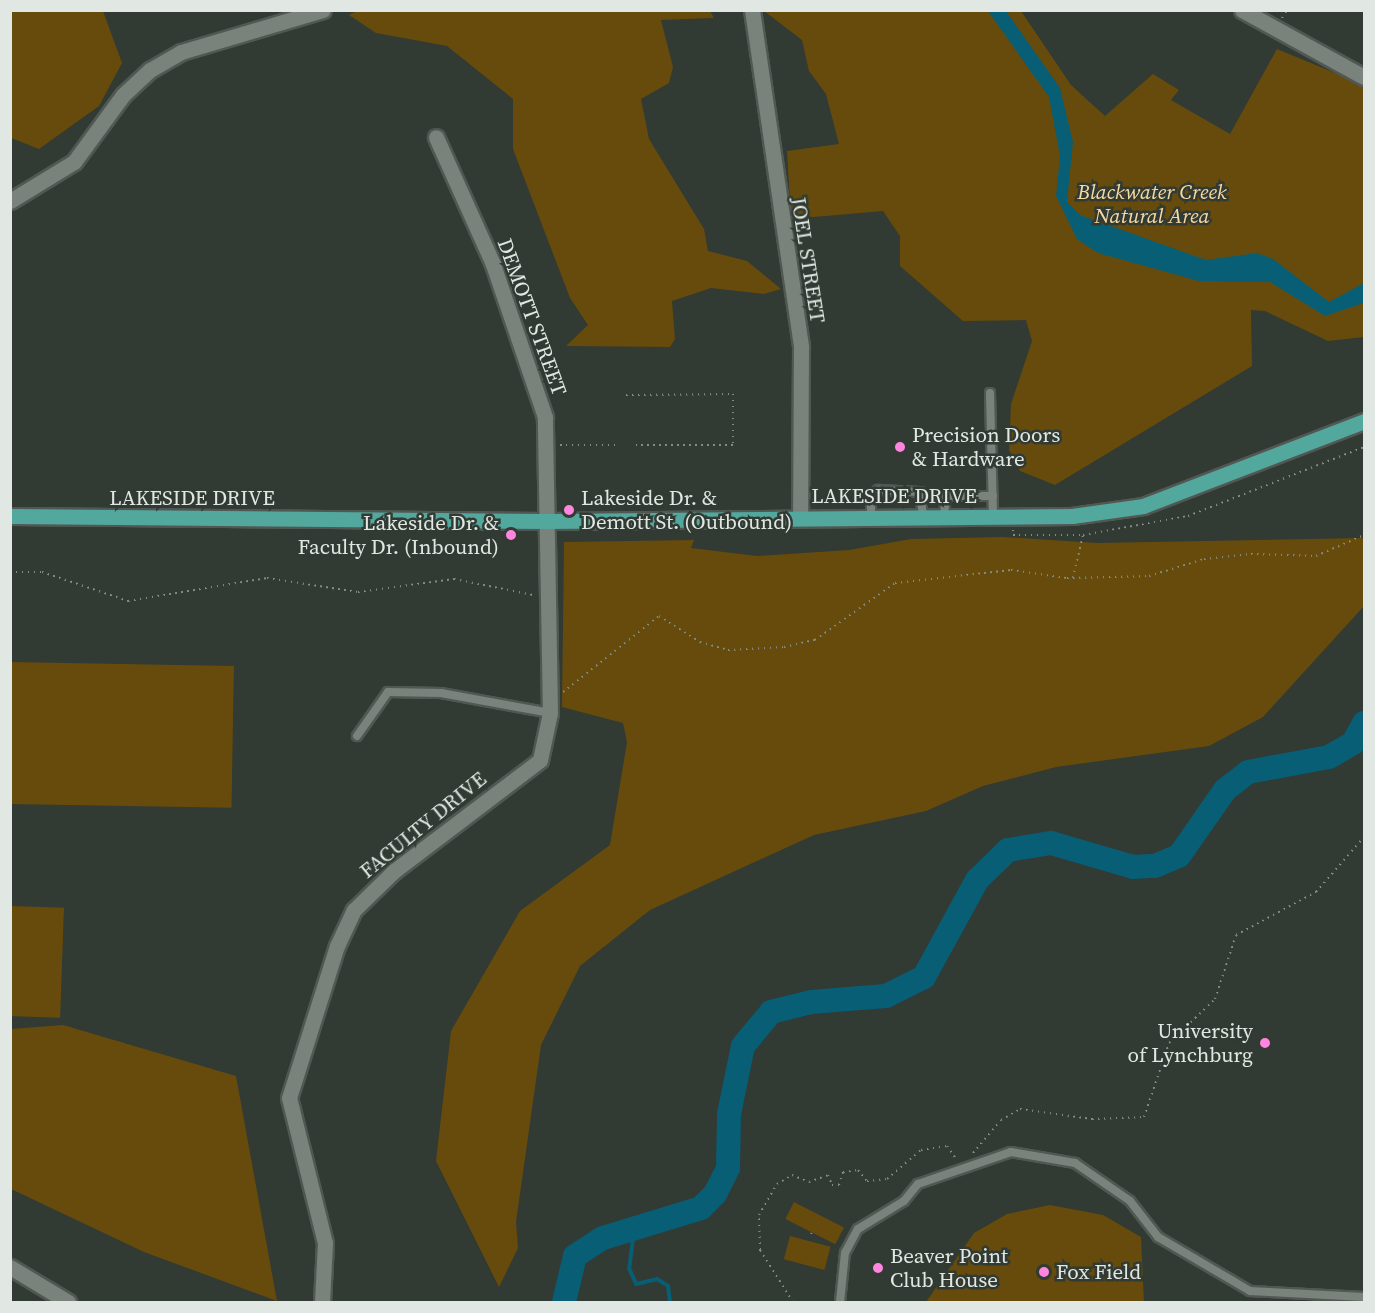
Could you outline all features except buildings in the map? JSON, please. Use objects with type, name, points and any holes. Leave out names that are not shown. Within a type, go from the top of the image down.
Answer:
[{"type":"main road","name":"LAKESIDE DRIVE","points":[[10,516],[548,521],[1072,516],[1143,506],[1365,421]]},
{"type":"street","points":[[10,201],[74,162],[123,95],[150,70],[181,52],[323,10]]},
{"type":"street","name":"JOEL STREET","points":[[752,10],[801,347],[800,518]]},
{"type":"street","points":[[1242,10],[1365,77]]},
{"type":"street","name":"DEMOTT STREET","points":[[436,137],[537,381],[545,417],[548,521]]},
{"type":"street","name":"FACULTY DRIVE","points":[[322,1302],[325,1243],[289,1098],[337,946],[354,910],[394,871],[540,760],[550,713],[548,521]]},
{"type":"street","points":[[10,1267],[68,1302]]},
{"type":"lane","points":[[990,393],[993,517]]},
{"type":"lane","points":[[871,517],[871,495],[878,490],[920,492],[923,517]]},
{"type":"lane","points":[[944,517],[946,496],[993,496]]},
{"type":"lane","points":[[357,736],[387,692],[441,693],[550,713]]},
{"type":"lane","points":[[840,1302],[845,1252],[858,1229],[904,1201],[918,1184],[1011,1152],[1075,1163],[1130,1201],[1158,1237],[1250,1291],[1365,1297]]},
{"type":"path","points":[[1280,19],[1287,10]]},
{"type":"path","points":[[626,395],[733,394],[733,445],[683,441],[633,445]]},
{"type":"path","points":[[554,445],[618,445]]},
{"type":"path","points":[[1073,578],[1083,535]]},
{"type":"path","points":[[560,695],[659,616],[700,642],[756,650],[815,640],[895,583],[1011,570],[1073,578],[1149,576],[1204,560],[1251,554],[1316,556],[1365,535]]},
{"type":"path","points":[[10,572],[42,572],[128,601],[267,578],[358,592],[454,579],[539,596]]},
{"type":"path","points":[[794,1302],[760,1250],[759,1215],[777,1184],[792,1175],[809,1182],[828,1175],[832,1185],[839,1185],[843,1172],[858,1170],[867,1181],[887,1179],[921,1150],[947,1146],[955,1159],[975,1152],[1001,1120],[1020,1109],[1092,1119],[1144,1117],[1169,1042],[1215,999],[1236,935],[1316,892],[1365,837]]},
{"type":"green space","points":[[358,10],[710,11],[714,18],[661,20],[673,67],[669,83],[641,99],[649,139],[704,229],[708,251],[747,261],[781,289],[764,294],[711,288],[672,301],[675,339],[670,347],[566,346],[588,325],[570,298],[513,149],[513,99],[447,46],[376,33],[349,15]]},
{"type":"green space","points":[[10,11],[103,11],[122,63],[99,106],[39,149],[11,138]]},
{"type":"green space","name":"Blackwater Creek Natural Area","points":[[764,11],[1021,11],[1071,85],[1105,116],[1153,74],[1179,90],[1171,100],[1230,134],[1277,49],[1364,85],[1364,337],[1328,341],[1265,311],[1251,310],[1252,366],[1055,485],[1020,471],[1009,450],[1011,404],[1032,341],[1026,320],[963,321],[900,266],[900,236],[883,211],[791,219],[787,151],[839,144],[826,94],[809,71],[802,40]]},
{"type":"green space","points":[[1003,537],[1098,543],[1364,538],[1364,606],[1263,717],[1209,746],[1056,767],[983,786],[926,811],[814,835],[650,910],[580,966],[541,1045],[516,1222],[518,1248],[499,1287],[436,1161],[451,1031],[520,911],[610,845],[627,742],[623,723],[562,707],[564,542],[694,540],[691,548],[757,556],[849,550],[911,539]]},
{"type":"green space","points":[[11,662],[234,666],[231,808],[10,804]]},
{"type":"green space","points":[[11,906],[64,908],[60,1018],[10,1016]]},
{"type":"green space","points":[[63,1025],[236,1076],[277,1301],[144,1252],[11,1189],[11,1029]]},
{"type":"green space","points":[[794,1202],[844,1227],[835,1244],[785,1219]]},
{"type":"green space","name":"Fox Field","points":[[1050,1205],[1103,1215],[1141,1237],[1144,1302],[926,1302],[974,1233],[1007,1214]]},
{"type":"green space","points":[[790,1236],[831,1247],[824,1270],[784,1259]]},
{"type":"water","points":[[988,11],[1006,11],[1060,88],[1073,142],[1067,202],[1080,215],[1206,260],[1257,253],[1273,259],[1329,302],[1364,283],[1364,303],[1325,316],[1270,282],[1199,281],[1098,253],[1077,239],[1056,196],[1060,156],[1049,97]]},
{"type":"waterway","points":[[564,1302],[575,1256],[603,1238],[701,1208],[715,1194],[728,1168],[729,1114],[743,1046],[771,1012],[811,1002],[886,996],[924,977],[977,880],[1008,850],[1051,843],[1133,867],[1155,866],[1179,856],[1225,790],[1248,772],[1329,757],[1353,743],[1364,723]]},
{"type":"waterway","points":[[634,1230],[629,1268],[636,1284],[657,1279],[668,1286],[670,1302]]},
{"type":"place","name":"Precision Doors & Hardware","points":[[900,447]]},
{"type":"place","name":"Lakeside Dr. & Demott St. (Outbound)","points":[[569,510]]},
{"type":"place","name":"Lakeside Dr. & Faculty Dr. (Inbound)","points":[[511,535]]},
{"type":"place","name":"University of Lynchburg","points":[[1265,1043]]},
{"type":"place","name":"Beaver Point Club House","points":[[878,1268]]},
{"type":"place","name":"Fox Field","points":[[1044,1272]]}]
